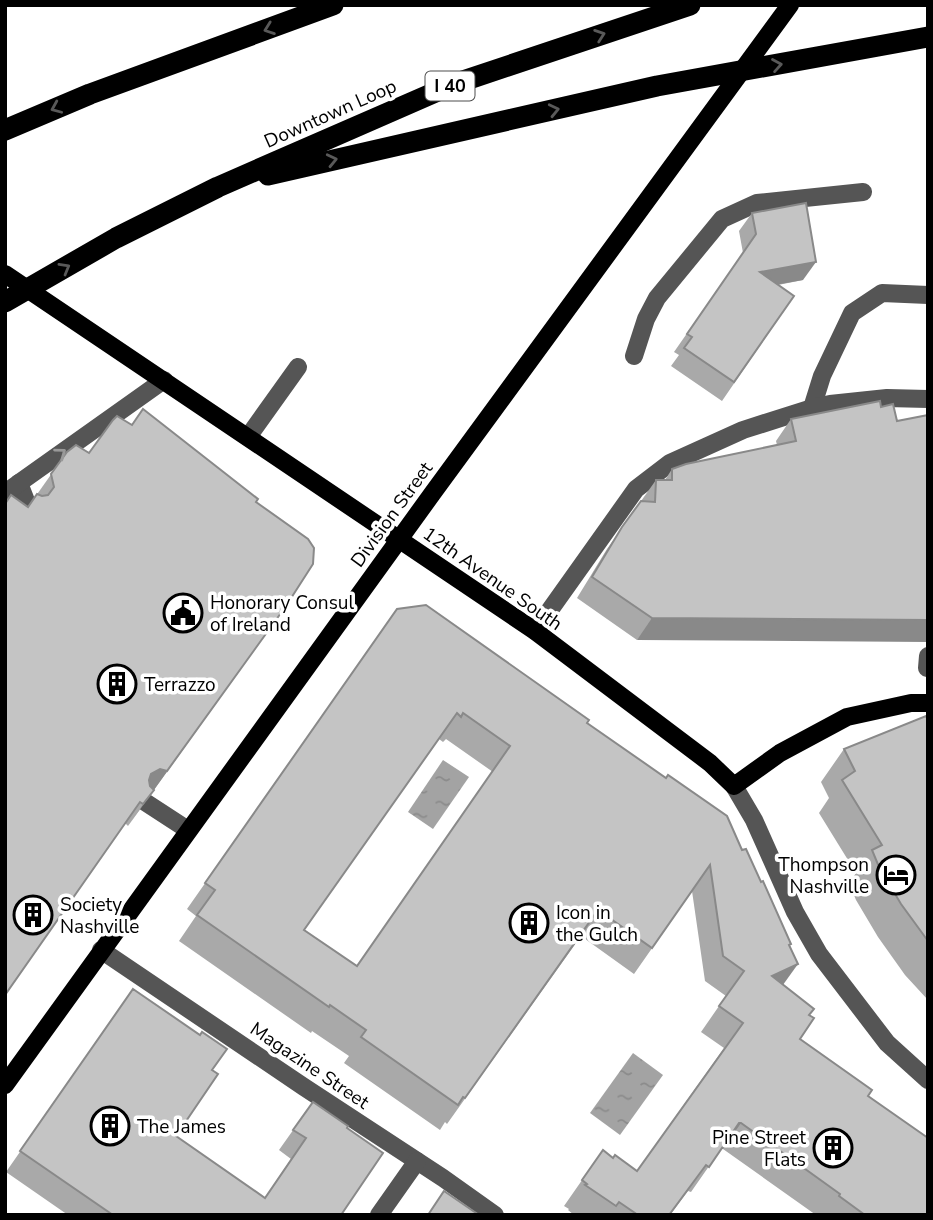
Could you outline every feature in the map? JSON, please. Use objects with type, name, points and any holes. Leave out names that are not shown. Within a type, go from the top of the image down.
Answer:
[{"type":"highway","points":[[5,130],[90,94],[333,5]]},
{"type":"highway","name":"Downtown Loop","points":[[5,302],[116,238],[218,187],[454,84],[690,5]]},
{"type":"highway","points":[[218,187],[657,86],[928,37]]},
{"type":"main road","name":"Division Street","points":[[8,1074],[790,5]]},
{"type":"main road","name":"12th Avenue South","points":[[5,274],[400,538],[535,632],[710,764],[734,786]]},
{"type":"main road","points":[[734,786],[780,753],[847,717],[911,703],[928,703]]},
{"type":"street","points":[[634,356],[646,319],[657,298],[722,219],[757,203],[863,192]]},
{"type":"street","points":[[812,408],[822,376],[852,313],[881,293],[928,295]]},
{"type":"street","points":[[248,437],[298,367]]},
{"type":"street","points":[[29,506],[12,488],[164,380]]},
{"type":"street","points":[[535,632],[627,500],[646,480],[670,463],[743,430],[812,408],[887,398],[928,399]]},
{"type":"street","points":[[927,668],[928,656]]},
{"type":"street","points":[[734,786],[754,820],[795,912],[819,954],[887,1043],[928,1080]]},
{"type":"street","points":[[145,802],[188,830]]},
{"type":"street","name":"Magazine Street","points":[[101,950],[495,1215]]},
{"type":"street","points":[[379,1215],[417,1161]]},
{"type":"water","points":[[443,760],[469,777],[433,829],[408,812]]},
{"type":"water","points":[[633,1053],[663,1075],[620,1135],[590,1113]]},
{"type":"building","points":[[806,203],[816,262],[760,272],[794,296],[734,382],[684,348],[692,337],[687,334],[756,234],[752,213]]},
{"type":"building","points":[[880,401],[881,407],[893,404],[897,421],[928,415],[928,620],[652,618],[592,577],[641,501],[655,502],[656,480],[672,480],[672,469],[796,441],[791,419]]},
{"type":"building","name":"Terrazzo","points":[[143,409],[258,499],[256,502],[308,539],[314,548],[313,564],[286,606],[167,771],[160,769],[151,774],[150,786],[154,790],[143,804],[140,802],[5,995],[5,504],[11,495],[28,507],[37,494],[48,495],[54,487],[51,474],[67,452],[76,445],[89,453],[117,416],[132,425]]},
{"type":"building","name":"Icon in the Gulch","points":[[426,605],[589,720],[587,723],[666,778],[668,775],[727,816],[742,850],[746,849],[761,882],[763,881],[798,964],[772,976],[814,1009],[809,1015],[814,1018],[800,1039],[872,1090],[868,1096],[928,1138],[928,1215],[865,1215],[741,1123],[669,1215],[638,1215],[619,1202],[616,1206],[585,1185],[587,1184],[582,1180],[603,1150],[637,1171],[743,1023],[719,1006],[744,971],[723,956],[710,865],[652,948],[598,910],[458,1105],[361,1037],[366,1030],[197,915],[215,890],[205,883],[397,609]],"holes":[[[457,713],[461,717],[463,713],[510,746],[357,966],[304,930]]]},
{"type":"building","points":[[926,716],[928,941],[879,867],[872,850],[882,845],[842,780],[855,771],[844,749]]},
{"type":"building","points":[[133,989],[200,1035],[202,1032],[227,1049],[212,1070],[218,1074],[176,1136],[265,1198],[306,1138],[293,1130],[313,1102],[383,1153],[341,1215],[113,1215],[20,1151]]},
{"type":"building","points":[[444,1191],[479,1215],[428,1215]]},
{"type":"place","name":"Honorary Consul of Ireland","points":[[183,613]]},
{"type":"place","name":"Terrazzo","points":[[117,684]]},
{"type":"place","name":"Thompson Nashville","points":[[896,875]]},
{"type":"place","name":"Society Nashville","points":[[33,915]]},
{"type":"place","name":"Icon in the Gulch","points":[[529,923]]},
{"type":"place","name":"The James","points":[[110,1126]]},
{"type":"place","name":"Pine Street Flats","points":[[833,1148]]}]
